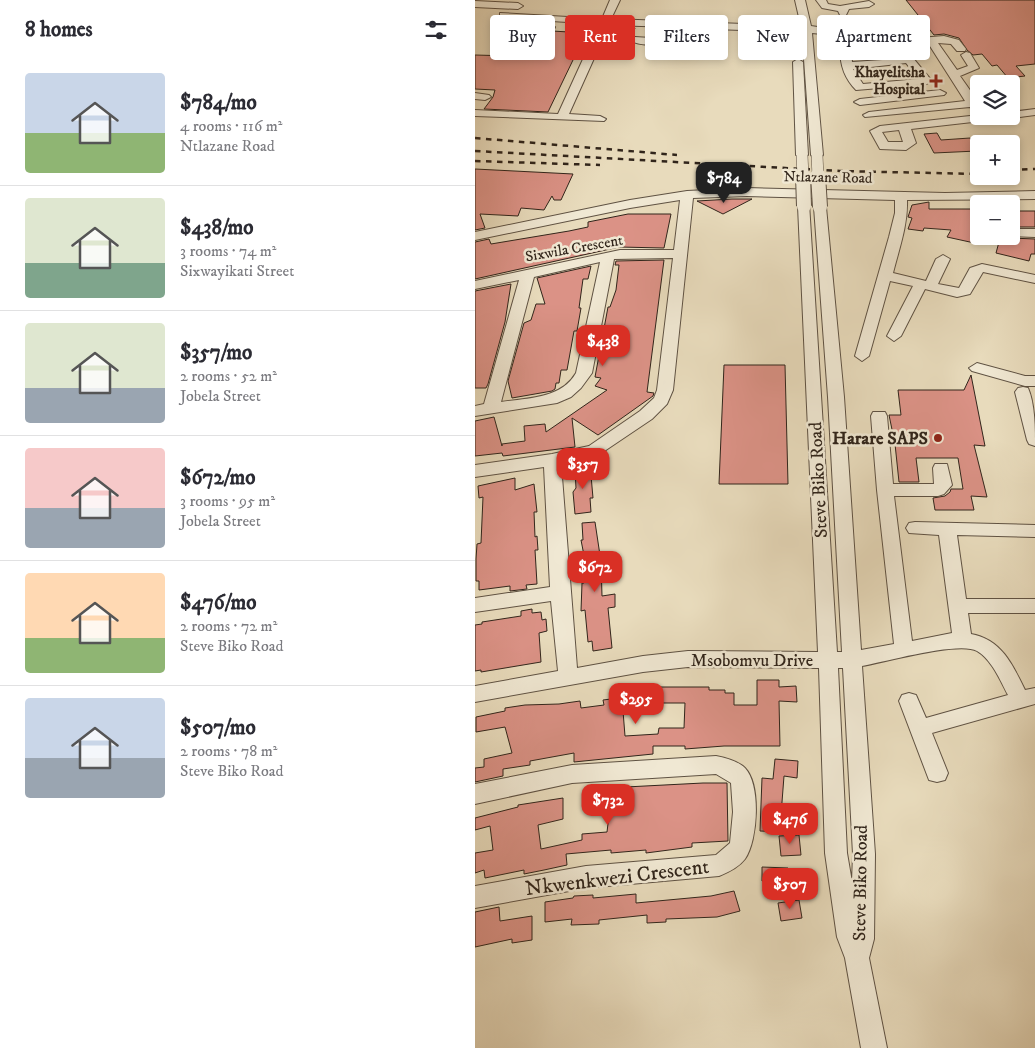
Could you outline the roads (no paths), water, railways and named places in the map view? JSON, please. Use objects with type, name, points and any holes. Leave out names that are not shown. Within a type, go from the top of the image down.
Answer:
[{"type":"street","points":[[507,0],[520,1],[516,6]]},
{"type":"street","points":[[609,15],[615,0]]},
{"type":"street","name":"Steve Biko Road","points":[[790,0],[795,15]]},
{"type":"street","name":"Steve Biko Road","points":[[800,0],[800,15]]},
{"type":"street","points":[[821,0],[825,6],[840,15]]},
{"type":"street","points":[[475,4],[516,6],[580,15]]},
{"type":"street","points":[[842,15],[847,6],[869,4]]},
{"type":"street","points":[[635,21],[738,27]]},
{"type":"street","points":[[635,40],[645,41]]},
{"type":"street","points":[[930,44],[950,40],[963,52],[975,68],[954,74]]},
{"type":"street","points":[[934,44],[954,74],[957,82],[970,99]]},
{"type":"street","points":[[847,55],[909,60],[927,81],[860,88],[847,55]]},
{"type":"street","points":[[564,112],[589,60]]},
{"type":"street","name":"Steve Biko Road","points":[[800,60],[802,154],[812,207],[836,397],[864,854],[862,939],[857,958]]},
{"type":"street","name":"Steve Biko Road","points":[[804,60],[817,155],[812,207],[836,853],[849,937],[857,958],[874,1048]]},
{"type":"street","points":[[860,102],[940,93]]},
{"type":"street","points":[[884,99],[893,112]]},
{"type":"street","points":[[529,106],[600,119]]},
{"type":"street","points":[[475,114],[564,112]]},
{"type":"street","points":[[869,115],[893,112],[970,112]]},
{"type":"street","points":[[1020,114],[1035,112]]},
{"type":"street","points":[[904,127],[970,114]]},
{"type":"street","name":"Ntlazane Road","points":[[475,236],[630,204],[687,195],[747,192],[1035,195]]},
{"type":"street","points":[[475,471],[552,460],[598,448],[646,415],[661,400],[665,390],[687,195]]},
{"type":"street","points":[[862,356],[901,213],[901,195]]},
{"type":"street","points":[[1020,233],[1035,234]]},
{"type":"street","name":"Sixwila Crescent","points":[[475,285],[619,254],[679,254]]},
{"type":"street","points":[[475,411],[557,398],[568,392],[580,381],[584,374],[608,257]]},
{"type":"street","points":[[894,336],[943,259]]},
{"type":"street","points":[[885,275],[963,292],[975,271],[985,268],[1035,279]]},
{"type":"street","points":[[491,409],[528,273]]},
{"type":"street","points":[[977,368],[1025,381],[1035,381]]},
{"type":"street","points":[[1023,392],[1033,422],[1035,440]]},
{"type":"street","points":[[879,416],[885,494],[904,650]]},
{"type":"street","points":[[552,460],[560,593],[568,677]]},
{"type":"street","points":[[885,494],[938,490],[944,485],[941,468]]},
{"type":"street","points":[[915,528],[1035,531]]},
{"type":"street","points":[[920,728],[1028,698],[992,652],[979,644],[962,640],[947,530]]},
{"type":"street","points":[[475,605],[560,593]]},
{"type":"street","points":[[957,606],[1035,606]]},
{"type":"street","name":"Msobomvu Drive","points":[[475,694],[568,677],[688,660],[851,660],[962,640]]},
{"type":"street","points":[[909,700],[937,773]]},
{"type":"street","name":"Nkwenkwezi Crescent","points":[[475,794],[571,774],[708,765],[729,769],[739,776],[743,786],[742,842],[735,855],[719,865],[580,878],[475,897]]},
{"type":"railway","points":[[475,138],[677,155]]},
{"type":"railway","points":[[475,151],[840,171],[970,174]]},
{"type":"railway","points":[[475,161],[600,165]]},
{"type":"railway","points":[[1020,170],[1035,169]]},
{"type":"place","name":"Khayelitsha Hospital","points":[[936,81]]},
{"type":"place","name":"Harare SAPS","points":[[938,438]]}]
